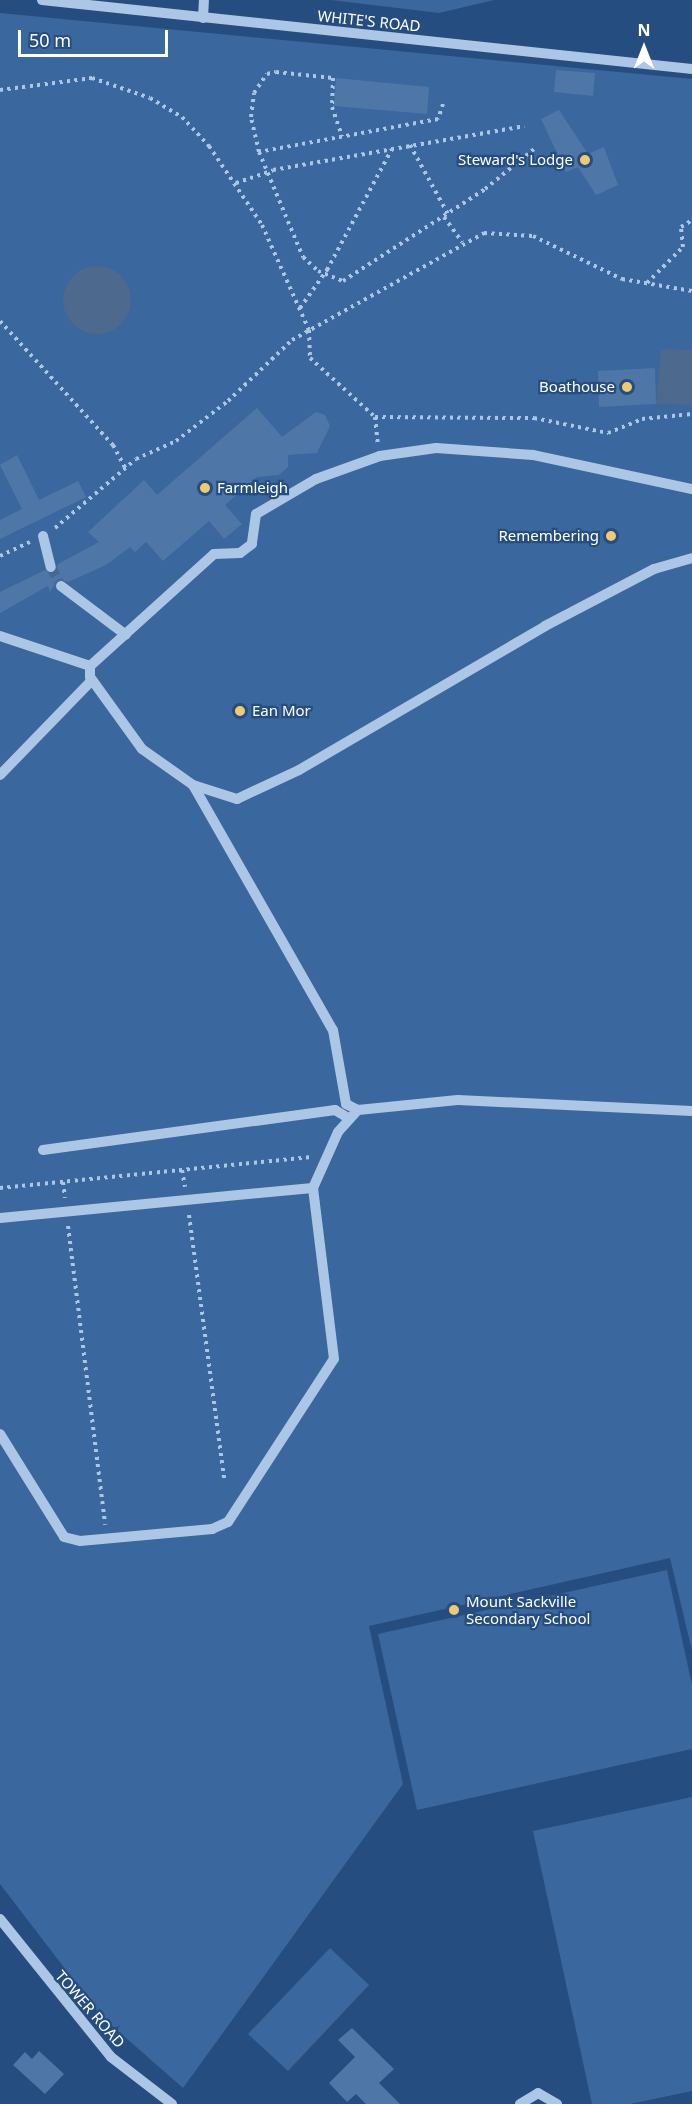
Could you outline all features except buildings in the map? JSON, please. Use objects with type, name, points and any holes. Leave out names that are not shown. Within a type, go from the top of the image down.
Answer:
[{"type":"street","name":"WHITE'S ROAD","points":[[42,0],[692,69]]},
{"type":"street","points":[[203,18],[204,0]]},
{"type":"street","points":[[90,666],[214,554],[240,553],[252,544],[256,514],[316,478],[380,456],[436,448],[533,455],[692,489]]},
{"type":"street","points":[[43,536],[51,567]]},
{"type":"street","points":[[90,666],[92,680],[142,749],[193,785],[237,799],[253,793],[545,626],[654,569],[692,558]]},
{"type":"street","points":[[61,585],[126,635]]},
{"type":"street","points":[[0,636],[90,666]]},
{"type":"street","points":[[0,775],[92,680]]},
{"type":"street","points":[[193,785],[333,1030],[346,1104],[354,1115]]},
{"type":"street","points":[[43,1150],[335,1110],[354,1115],[458,1100],[692,1111]]},
{"type":"street","points":[[0,1434],[64,1537],[107,1538],[212,1529],[228,1522],[321,1383],[334,1359],[313,1188],[338,1131],[354,1115]]},
{"type":"street","points":[[0,1218],[313,1188]]},
{"type":"street","name":"TOWER ROAD","points":[[0,1919],[111,2057],[172,2104]]},
{"type":"street","points":[[520,2104],[538,2093],[557,2104]]},
{"type":"path","points":[[342,136],[332,107],[333,78],[276,72],[267,74],[254,93],[251,117],[259,152],[265,172],[303,257],[324,273],[343,281],[446,215],[534,149]]},
{"type":"path","points":[[0,90],[92,78],[150,98],[182,117],[236,183],[309,330],[310,358],[375,417],[380,456]]},
{"type":"path","points":[[259,152],[438,119],[443,104]]},
{"type":"path","points":[[236,183],[265,172],[410,144],[524,126]]},
{"type":"path","points":[[410,144],[462,242]]},
{"type":"path","points":[[299,308],[324,273],[392,148]]},
{"type":"path","points":[[647,283],[683,247],[681,227],[692,220]]},
{"type":"path","points":[[0,556],[43,536],[125,468],[176,441],[309,330],[462,242],[509,231],[533,236],[622,279],[692,291]]},
{"type":"path","points":[[0,321],[113,445],[125,468]]},
{"type":"path","points":[[375,417],[534,418],[608,433],[642,419],[692,414]]},
{"type":"path","points":[[0,1188],[319,1156]]},
{"type":"path","points":[[182,1170],[224,1479]]},
{"type":"path","points":[[63,1182],[107,1538]]},
{"type":"shaded area","points":[[331,0],[494,0],[439,13]]},
{"type":"shaded area","name":"Farmleigh","points":[[0,13],[692,79],[692,1651],[670,1558],[369,1626],[403,1784],[183,2088],[102,2017],[0,1884]]},
{"type":"shaded area","points":[[90,266],[104,266],[116,271],[126,281],[131,300],[126,319],[116,329],[104,334],[90,334],[78,329],[68,319],[63,307],[63,293],[68,281],[78,271]]},
{"type":"shaded area","points":[[661,349],[692,350],[692,405],[656,404]]},
{"type":"shaded area","points":[[667,1570],[692,1685],[692,1749],[417,1810],[378,1634]]},
{"type":"shaded area","points":[[692,1797],[692,2091],[630,2104],[592,2104],[533,1831]]},
{"type":"shaded area","points":[[330,1948],[369,1985],[288,2071],[248,2034]]},
{"type":"tunnel","points":[[51,567],[61,586]]},
{"type":"place","name":"Steward's Lodge","points":[[585,160]]},
{"type":"place","name":"Boathouse","points":[[627,387]]},
{"type":"place","name":"Farmleigh","points":[[205,488]]},
{"type":"place","name":"Remembering","points":[[611,536]]},
{"type":"place","name":"Ean Mor","points":[[240,711]]},
{"type":"place","name":"Mount Sackville Secondary School","points":[[454,1610]]}]
